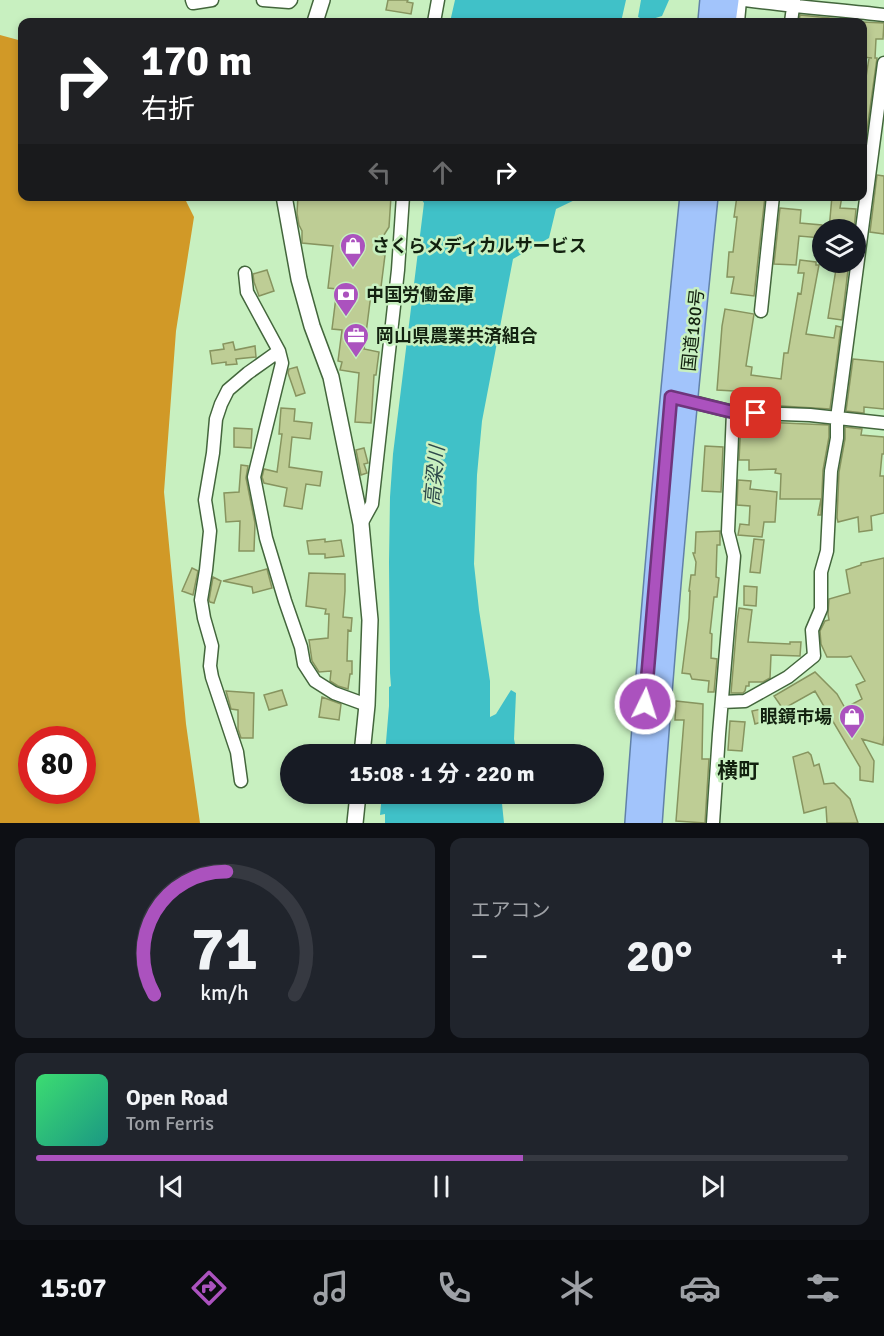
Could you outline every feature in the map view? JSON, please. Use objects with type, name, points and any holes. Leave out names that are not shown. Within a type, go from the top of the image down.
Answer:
[{"type":"highway","points":[[709,18],[711,0]]},
{"type":"highway","points":[[726,18],[728,0]]},
{"type":"highway","name":"国道180号","points":[[651,823],[665,634],[691,201]]},
{"type":"highway","name":"国道180号","points":[[636,823],[650,632],[678,399],[706,201]]},
{"type":"street","points":[[192,0],[193,3],[212,0]]},
{"type":"street","points":[[263,0],[289,2],[291,0]]},
{"type":"street","points":[[316,18],[322,0]]},
{"type":"street","points":[[435,18],[438,0]]},
{"type":"street","points":[[739,18],[742,0],[793,3],[884,15]]},
{"type":"street","points":[[791,18],[793,3]]},
{"type":"street","points":[[867,191],[884,63]]},
{"type":"street","points":[[285,201],[299,279],[312,326],[332,377],[361,524],[370,620],[368,705],[363,744]]},
{"type":"street","points":[[361,524],[372,504],[398,270],[403,201]]},
{"type":"street","points":[[761,311],[772,201]]},
{"type":"street","points":[[722,702],[745,701],[788,677],[814,656],[812,630],[821,609],[821,572],[827,551],[831,471],[866,201]]},
{"type":"street","points":[[245,273],[247,292],[279,351],[282,363],[255,477],[266,538],[301,647],[304,664],[315,681],[334,693],[368,705]]},
{"type":"street","points":[[241,781],[237,752],[212,677],[210,666],[212,646],[201,600],[210,531],[205,500],[216,419],[221,404],[228,390],[279,351]]},
{"type":"street","points":[[678,399],[733,412],[884,423]]},
{"type":"street","points":[[713,823],[734,556],[728,532],[733,412]]},
{"type":"street","points":[[355,823],[357,804]]},
{"type":"shaded area","points":[[0,35],[18,40],[18,201],[186,201],[194,217],[176,331],[164,492],[186,724],[200,823],[0,823]]},
{"type":"water","points":[[455,0],[626,0],[622,18],[451,18]]},
{"type":"water","points":[[641,0],[669,0],[662,16],[638,17]]},
{"type":"water","name":"高梁川","points":[[423,201],[573,201],[556,209],[549,238],[513,259],[482,421],[477,475],[474,564],[490,681],[490,717],[496,714],[511,690],[516,693],[515,744],[386,744],[389,687],[391,686],[389,562],[393,454]]},
{"type":"water","points":[[381,804],[502,804],[504,823],[385,823],[385,814],[380,815]]},
{"type":"building","points":[[388,0],[408,0],[407,2],[413,3],[411,14],[386,10]]},
{"type":"building","points":[[800,15],[830,18],[800,18]]},
{"type":"building","points":[[867,22],[884,23],[883,39],[876,39],[875,58],[877,58],[867,130],[867,71],[869,58],[872,58],[867,58]]},
{"type":"building","points":[[877,175],[884,176],[884,234],[870,232]]},
{"type":"building","points":[[298,201],[391,201],[389,227],[382,238],[381,254],[385,255],[380,295],[371,294],[364,349],[379,352],[376,375],[374,375],[371,423],[355,422],[359,373],[340,370],[342,362],[338,361],[342,330],[332,329],[337,289],[328,288],[333,246],[302,243],[302,231],[297,213]]},
{"type":"building","points":[[736,201],[764,201],[754,296],[731,293],[734,277],[727,277],[729,252],[733,252],[737,217],[734,217]]},
{"type":"building","points":[[832,201],[841,201],[840,208],[856,209],[855,219],[830,219]]},
{"type":"building","points":[[780,208],[801,210],[800,223],[812,224],[812,237],[799,236],[796,265],[774,264]]},
{"type":"building","points":[[800,260],[812,262],[812,273],[817,273],[806,334],[834,338],[836,326],[841,327],[830,409],[733,403],[734,391],[717,390],[725,309],[754,314],[746,366],[752,367],[751,375],[781,379],[784,353],[788,353],[798,293],[801,294],[804,273],[798,273]]},
{"type":"building","points":[[267,270],[274,291],[259,296],[253,274]]},
{"type":"building","points":[[835,273],[848,273],[842,320],[828,318]]},
{"type":"building","points":[[233,342],[235,350],[255,346],[256,357],[236,359],[237,364],[226,365],[226,362],[212,364],[210,351],[224,349],[223,344]]},
{"type":"building","points":[[853,359],[884,362],[884,409],[864,407],[864,413],[846,411]]},
{"type":"building","points":[[297,367],[305,393],[296,396],[288,373],[289,369]]},
{"type":"building","points":[[281,408],[295,409],[294,421],[312,423],[310,439],[292,437],[289,467],[322,472],[320,486],[306,484],[302,509],[284,506],[287,488],[264,483],[262,477],[264,469],[277,472],[282,434],[279,434]]},
{"type":"building","points":[[741,421],[829,425],[823,470],[821,515],[818,515],[821,499],[780,499],[781,474],[775,473],[776,469],[749,470],[749,460],[739,460]]},
{"type":"building","points":[[845,427],[862,429],[861,435],[884,437],[880,476],[884,476],[884,513],[871,516],[872,530],[859,532],[858,517],[838,522],[839,472]]},
{"type":"building","points":[[234,428],[252,429],[251,448],[234,447]]},
{"type":"building","points":[[705,446],[723,447],[721,492],[702,491]]},
{"type":"building","points":[[364,448],[368,463],[364,464],[367,473],[361,475],[356,450]]},
{"type":"building","points":[[241,465],[248,466],[246,478],[255,523],[254,551],[239,551],[240,521],[226,522],[224,493],[239,492]]},
{"type":"building","points":[[738,480],[751,481],[750,489],[777,492],[775,522],[764,522],[762,537],[738,535],[740,524],[749,525],[750,506],[737,505]]},
{"type":"building","points":[[720,531],[716,577],[719,578],[717,597],[714,597],[710,633],[712,634],[711,658],[717,659],[714,692],[708,692],[709,681],[692,679],[690,674],[682,673],[689,618],[691,575],[695,575],[696,562],[693,553],[695,553],[696,532]]},
{"type":"building","points":[[325,539],[325,542],[341,540],[344,556],[325,558],[325,554],[309,554],[307,541]]},
{"type":"building","points":[[754,539],[764,540],[760,573],[750,572]]},
{"type":"building","points":[[884,558],[883,745],[862,739],[874,761],[873,782],[860,780],[860,767],[815,691],[783,709],[774,696],[815,672],[837,694],[845,708],[862,699],[856,685],[865,681],[851,656],[827,657],[821,644],[820,631],[825,621],[829,620],[829,599],[850,593],[846,570],[861,565],[861,563]]},
{"type":"building","points":[[192,568],[198,571],[193,595],[182,591]]},
{"type":"building","points":[[267,569],[272,588],[253,593],[252,587],[223,581]]},
{"type":"building","points":[[309,573],[345,574],[343,617],[352,618],[351,631],[348,630],[347,661],[352,661],[352,674],[350,674],[348,689],[330,681],[331,671],[319,672],[312,661],[309,640],[328,638],[329,614],[325,614],[326,609],[306,606]]},
{"type":"building","points":[[213,577],[221,581],[214,603],[209,600]]},
{"type":"building","points":[[744,586],[757,587],[756,606],[744,605]]},
{"type":"building","points":[[739,608],[752,610],[748,642],[790,644],[790,642],[801,642],[800,656],[771,655],[770,678],[763,682],[749,682],[749,686],[746,686],[743,693],[731,693],[737,622]]},
{"type":"building","points":[[282,690],[287,705],[269,710],[264,695]]},
{"type":"building","points":[[226,691],[254,693],[253,738],[241,738],[238,729],[238,710],[231,709]]},
{"type":"building","points":[[322,697],[341,704],[339,720],[319,717]]},
{"type":"building","points":[[676,701],[703,704],[702,759],[709,759],[705,823],[676,821],[684,720],[675,720]]},
{"type":"building","points":[[772,707],[780,716],[755,724],[752,711]]},
{"type":"building","points":[[730,721],[745,722],[742,751],[728,750]]},
{"type":"building","points":[[808,752],[814,766],[819,764],[824,784],[834,783],[850,799],[858,823],[827,823],[826,807],[804,813],[793,757]]},
{"type":"place","name":"さくらメディカルサービス","points":[[353,269]]},
{"type":"place","name":"中国労働金庫","points":[[346,318]]},
{"type":"place","name":"岡山県農業共済組合","points":[[356,359]]},
{"type":"place","name":"眼鏡市場","points":[[852,740]]},
{"type":"district","name":"横町","points":[[738,771]]},
{"type":"route","points":[[645,704],[671,397],[733,412],[756,413]]}]
